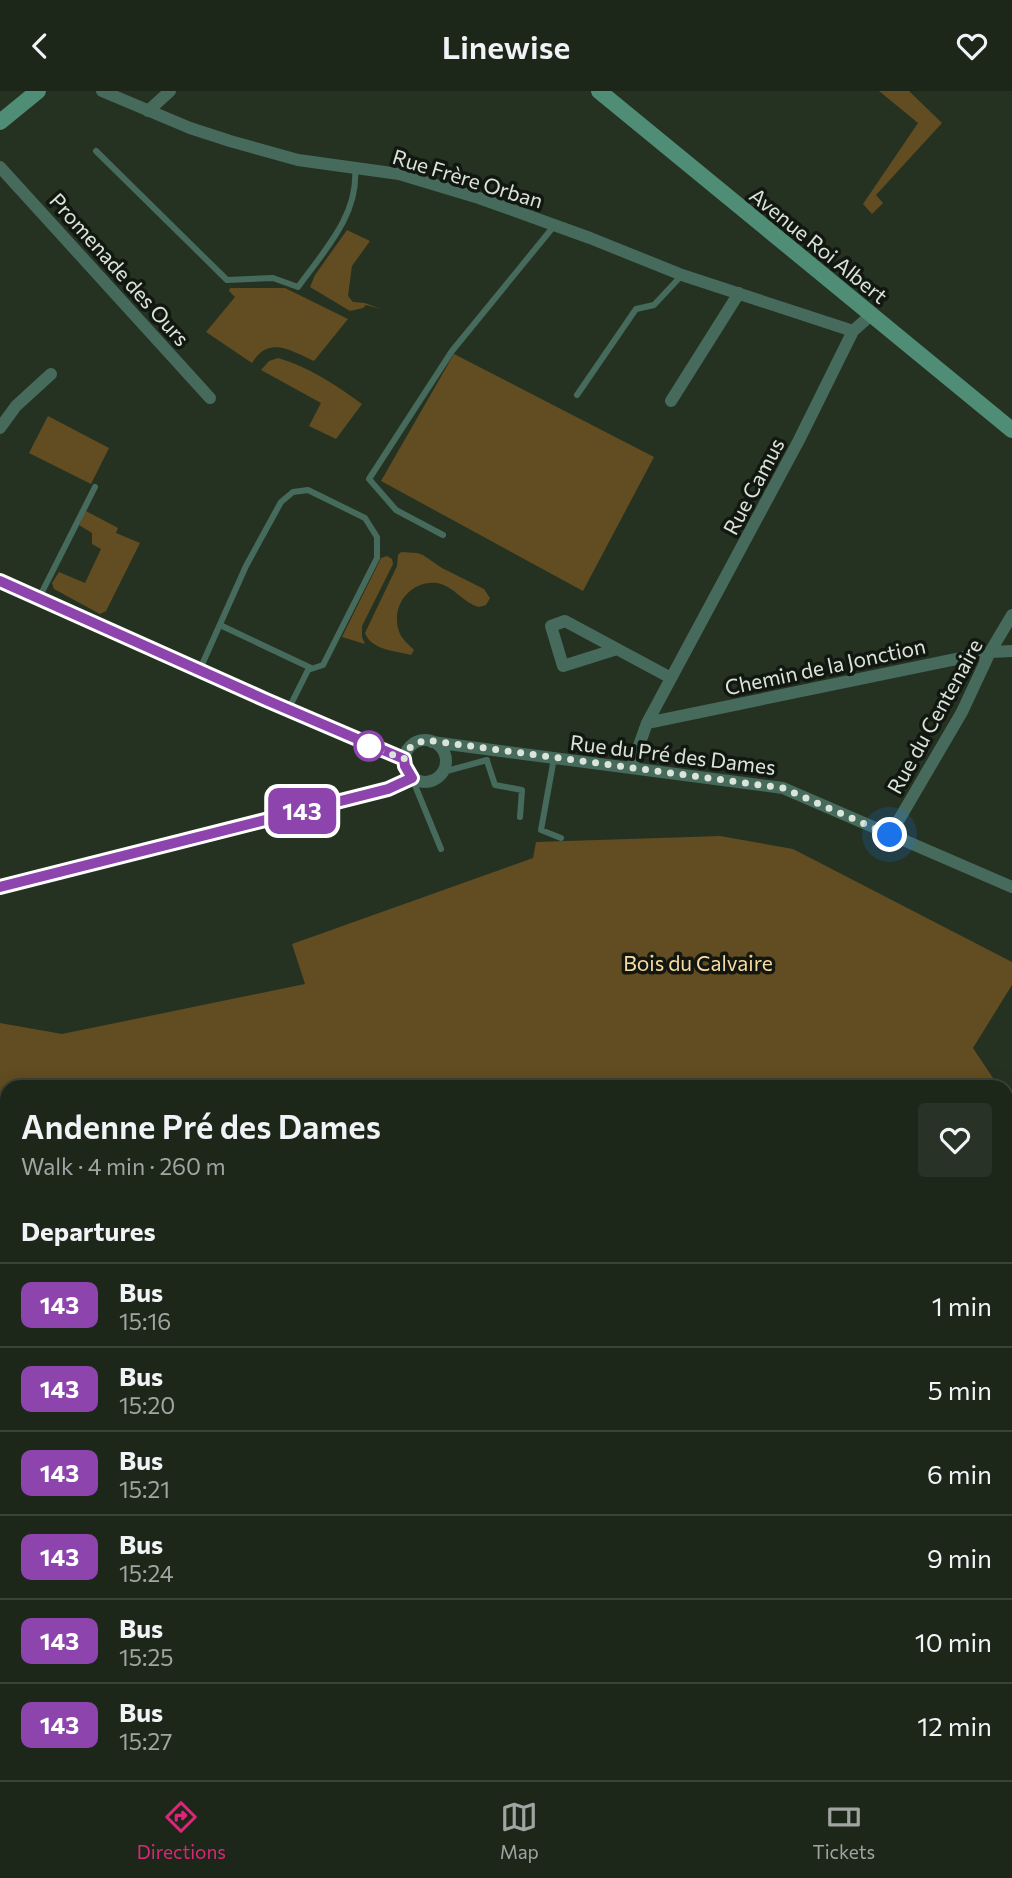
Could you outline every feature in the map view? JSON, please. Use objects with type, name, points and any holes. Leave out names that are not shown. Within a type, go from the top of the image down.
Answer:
[{"type":"main road","points":[[0,122],[38,91]]},
{"type":"main road","name":"Avenue Roi Albert","points":[[599,91],[1012,430]]},
{"type":"street","name":"Rue Frère Orban","points":[[102,91],[190,128],[298,160],[399,174],[479,198],[682,275],[853,331]]},
{"type":"street","points":[[148,111],[170,91]]},
{"type":"street","name":"Promenade des Ours","points":[[0,167],[211,398]]},
{"type":"street","points":[[671,401],[739,293]]},
{"type":"street","name":"Rue Camus","points":[[631,768],[647,723],[799,440],[853,331],[871,315]]},
{"type":"street","points":[[0,428],[16,407],[51,374]]},
{"type":"street","points":[[0,580],[288,710],[404,759]]},
{"type":"street","name":"Rue du Centenaire","points":[[890,835],[962,712],[990,652],[1012,615]]},
{"type":"street","points":[[617,649],[563,666],[551,626],[565,621],[671,678]]},
{"type":"street","name":"Chemin de la Jonction","points":[[647,723],[990,652],[1012,650]]},
{"type":"street","points":[[444,769],[443,751],[425,740],[411,746],[404,759],[412,778],[424,783],[432,782],[458,754],[484,753]]},
{"type":"street","name":"Rue du Pré des Dames","points":[[432,742],[484,753],[554,758],[783,788],[1012,887]]},
{"type":"street","points":[[0,887],[388,789],[412,778]]},
{"type":"lane","points":[[96,151],[227,280],[273,278],[298,286],[341,228],[356,185],[355,168]]},
{"type":"lane","points":[[443,535],[396,510],[369,479],[452,351],[554,225]]},
{"type":"lane","points":[[577,395],[636,309],[654,305],[682,275]]},
{"type":"lane","points":[[39,598],[95,487]]},
{"type":"lane","points":[[200,670],[246,566],[281,502],[293,492],[308,489],[365,518],[377,537],[379,549],[377,558],[323,665],[308,670],[288,710]]},
{"type":"lane","points":[[220,625],[311,668]]},
{"type":"lane","points":[[484,753],[495,785],[522,790],[520,817]]},
{"type":"lane","points":[[554,758],[541,830],[561,838]]},
{"type":"lane","points":[[412,778],[441,849]]},
{"type":"green space","points":[[879,91],[909,91],[942,123],[876,195],[883,203],[872,214],[863,204],[918,123]]},
{"type":"green space","points":[[347,230],[370,241],[352,266],[348,296],[353,302],[365,303],[381,309],[366,305],[350,311],[310,287],[315,275]]},
{"type":"green space","points":[[230,288],[285,288],[348,319],[314,361],[289,350],[273,347],[259,354],[252,363],[206,332],[235,297],[229,291]]},
{"type":"green space","points":[[454,354],[654,457],[583,591],[381,481]]},
{"type":"green space","points":[[278,358],[322,377],[362,404],[336,439],[309,426],[321,403],[261,370],[269,361]]},
{"type":"green space","points":[[48,416],[109,448],[91,484],[29,453]]},
{"type":"green space","points":[[86,511],[118,528],[116,533],[140,543],[106,611],[100,614],[54,589],[52,583],[59,572],[85,583],[101,549],[92,544],[92,533],[79,525]]},
{"type":"green space","points":[[401,552],[423,555],[442,568],[484,589],[490,598],[486,605],[479,607],[437,583],[427,583],[410,591],[399,606],[397,624],[401,636],[414,650],[411,655],[378,646],[368,639],[365,633]]},
{"type":"green space","points":[[387,556],[392,559],[393,564],[362,626],[365,644],[342,637],[381,558]]},
{"type":"green space","name":"Bois du Calvaire","points":[[720,836],[793,849],[1012,962],[1012,985],[973,1048],[994,1080],[0,1080],[0,1023],[62,1034],[305,984],[292,944],[533,858],[536,842]]},
{"type":"bus line","name":"143","points":[[0,581],[404,759],[407,772],[412,778],[388,789],[0,887]]},
{"type":"route","points":[[369,746],[404,759],[411,746],[425,740],[783,788],[890,835]]}]
